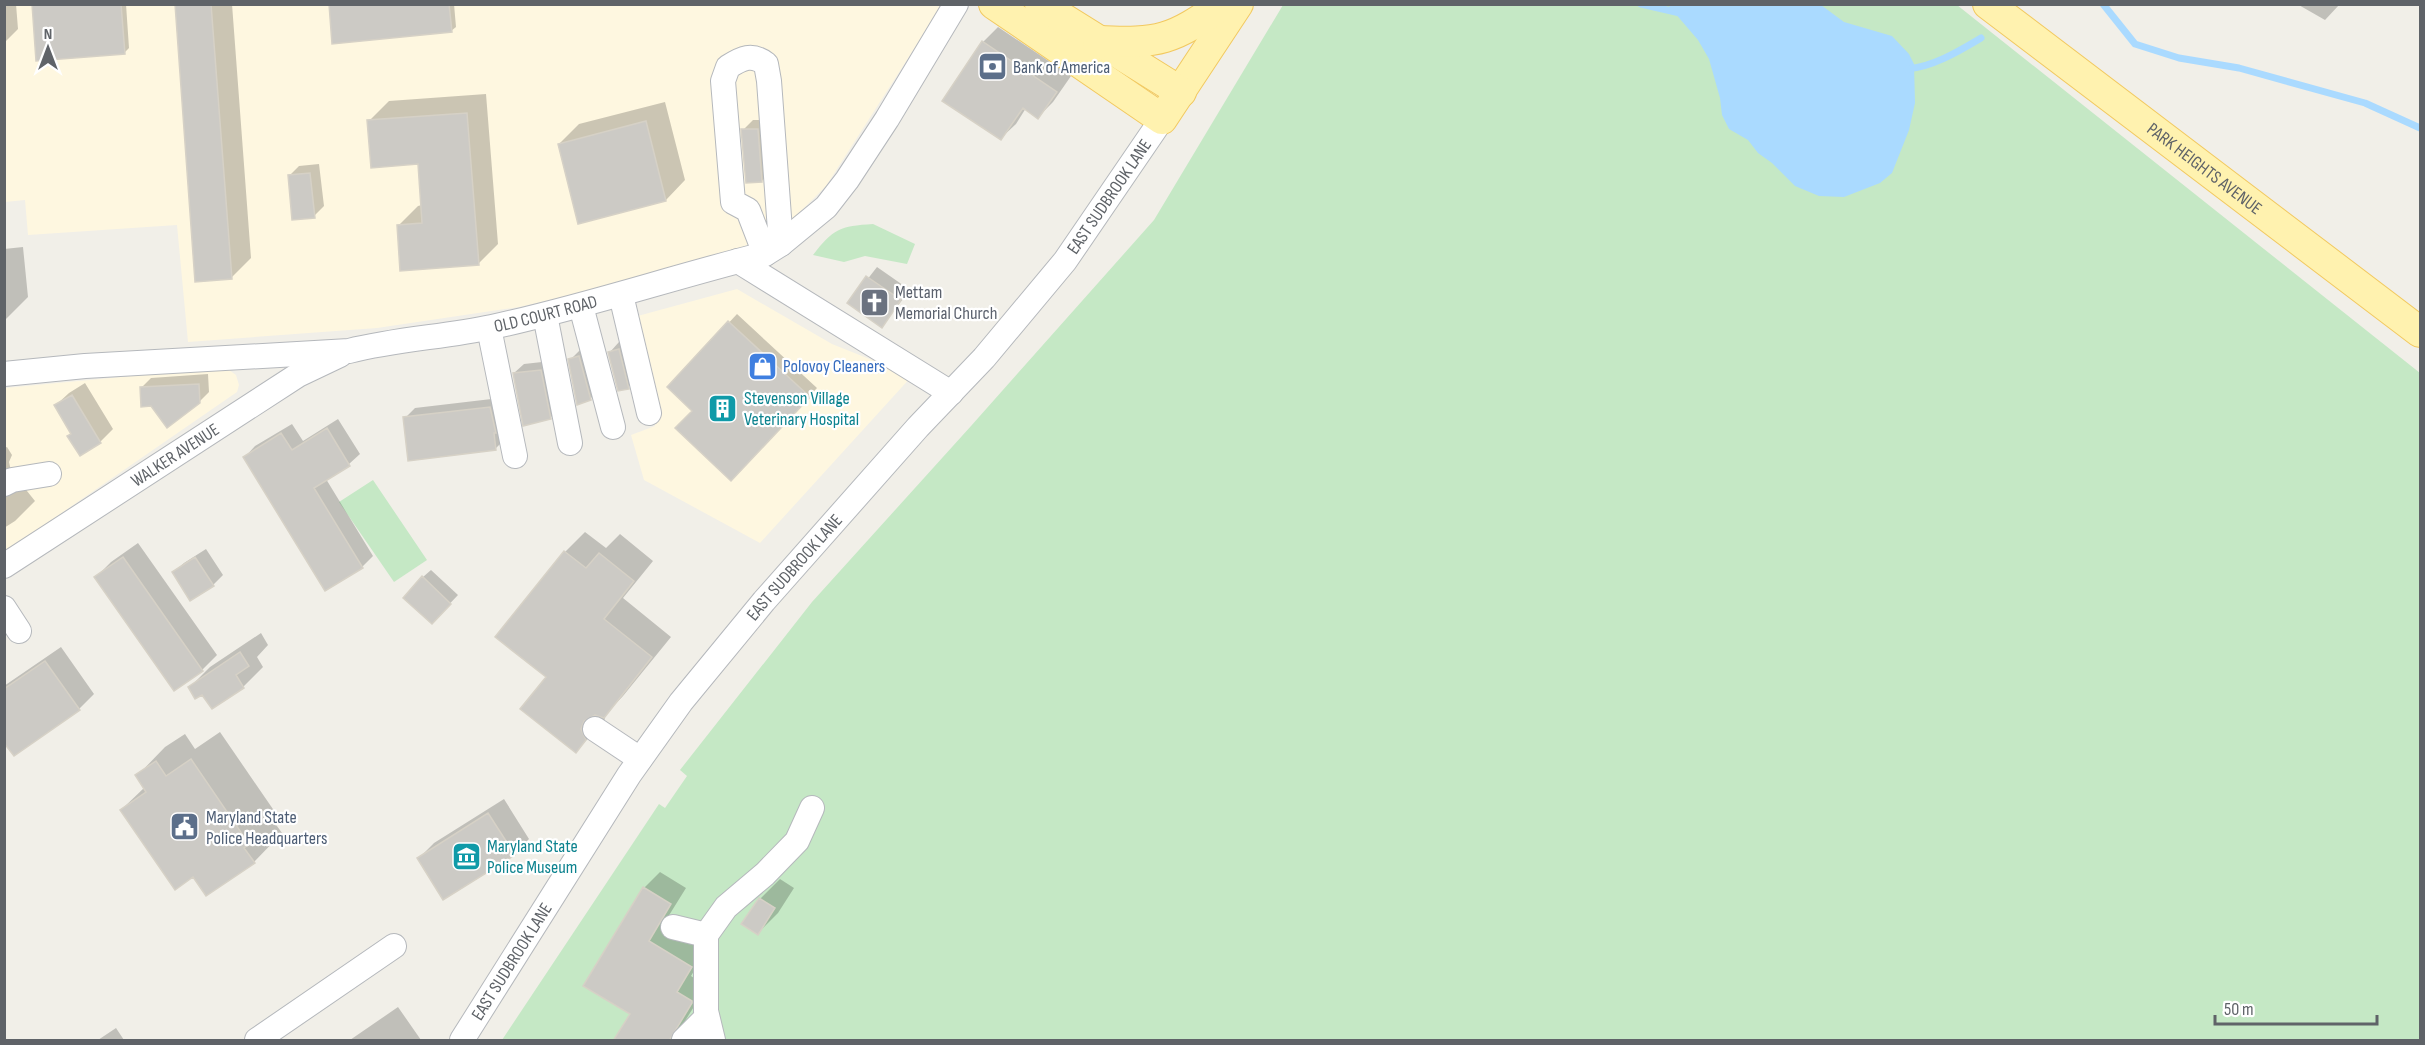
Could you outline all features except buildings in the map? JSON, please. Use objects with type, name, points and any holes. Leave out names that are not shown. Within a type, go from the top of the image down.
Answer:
[{"type":"main road","points":[[994,4],[1162,119],[1238,4]]},
{"type":"main road","points":[[1040,4],[1180,92]]},
{"type":"main road","points":[[1095,40],[1134,42],[1160,40],[1191,27],[1223,4]]},
{"type":"main road","name":"PARK HEIGHTS AVENUE","points":[[1988,4],[2421,332]]},
{"type":"street","name":"OLD COURT ROAD","points":[[4,374],[95,365],[349,351],[489,328],[545,315],[621,295],[773,249],[826,207],[847,180],[887,119],[956,4]]},
{"type":"street","points":[[750,57],[759,58],[766,64],[769,81],[773,249],[748,210],[733,202],[723,81],[728,67],[750,57]]},
{"type":"street","name":"EAST SUDBROOK LANE","points":[[462,1041],[640,759],[681,702],[764,601],[984,358],[1065,261],[1162,119]]},
{"type":"street","points":[[738,261],[951,393]]},
{"type":"street","points":[[621,295],[649,412]]},
{"type":"street","points":[[581,306],[614,427]]},
{"type":"street","points":[[545,315],[570,443]]},
{"type":"street","points":[[489,328],[515,456]]},
{"type":"street","name":"WALKER AVENUE","points":[[4,566],[298,375],[349,351]]},
{"type":"street","points":[[4,484],[12,480],[49,474]]},
{"type":"street","points":[[4,608],[19,631]]},
{"type":"street","points":[[595,729],[640,759]]},
{"type":"street","points":[[712,1041],[707,1017],[706,935],[726,907],[765,874],[796,841],[812,808]]},
{"type":"street","points":[[673,927],[706,935]]},
{"type":"street","points":[[257,1041],[394,946]]},
{"type":"street","points":[[684,1041],[707,1017]]},
{"type":"shaded area","points":[[4,5],[939,5],[939,10],[826,186],[797,215],[769,235],[738,249],[606,287],[519,307],[377,328],[188,342],[177,225],[28,235],[25,200],[5,202]]},
{"type":"shaded area","points":[[737,289],[832,344],[912,376],[760,543],[644,480],[631,435],[655,426],[634,317]]},
{"type":"shaded area","points":[[216,368],[229,370],[236,375],[239,385],[237,392],[5,552],[5,388]]},
{"type":"green space","points":[[1283,5],[1957,5],[2420,373],[2420,1040],[502,1040],[659,804],[665,808],[687,776],[680,770],[812,602],[1154,220]]},
{"type":"green space","points":[[873,224],[915,244],[907,264],[865,256],[844,262],[813,255],[826,239],[838,230]]},
{"type":"green space","points":[[373,480],[427,560],[394,582],[339,502]]},
{"type":"water","points":[[1668,5],[1821,5],[1844,22],[1892,36],[1909,54],[1914,64],[1915,103],[1909,130],[1892,173],[1880,183],[1844,197],[1819,196],[1795,186],[1772,163],[1758,153],[1748,140],[1729,129],[1722,115],[1720,98],[1709,59],[1698,40]]},
{"type":"waterway","points":[[1641,4],[1680,13]]},
{"type":"waterway","points":[[2103,4],[2135,44],[2179,58],[2239,68],[2365,103],[2420,128]]},
{"type":"waterway","points":[[1907,69],[1936,62],[1981,38]]},
{"type":"place","name":"Bank of America","points":[[992,67]]},
{"type":"place","name":"Mettam Memorial Church","points":[[874,302]]},
{"type":"place","name":"Polovoy Cleaners","points":[[762,366]]},
{"type":"place","name":"Stevenson Village Veterinary Hospital","points":[[723,408]]},
{"type":"place","name":"Maryland State Police Headquarters","points":[[185,827]]},
{"type":"place","name":"Maryland State Police Museum","points":[[466,856]]}]
